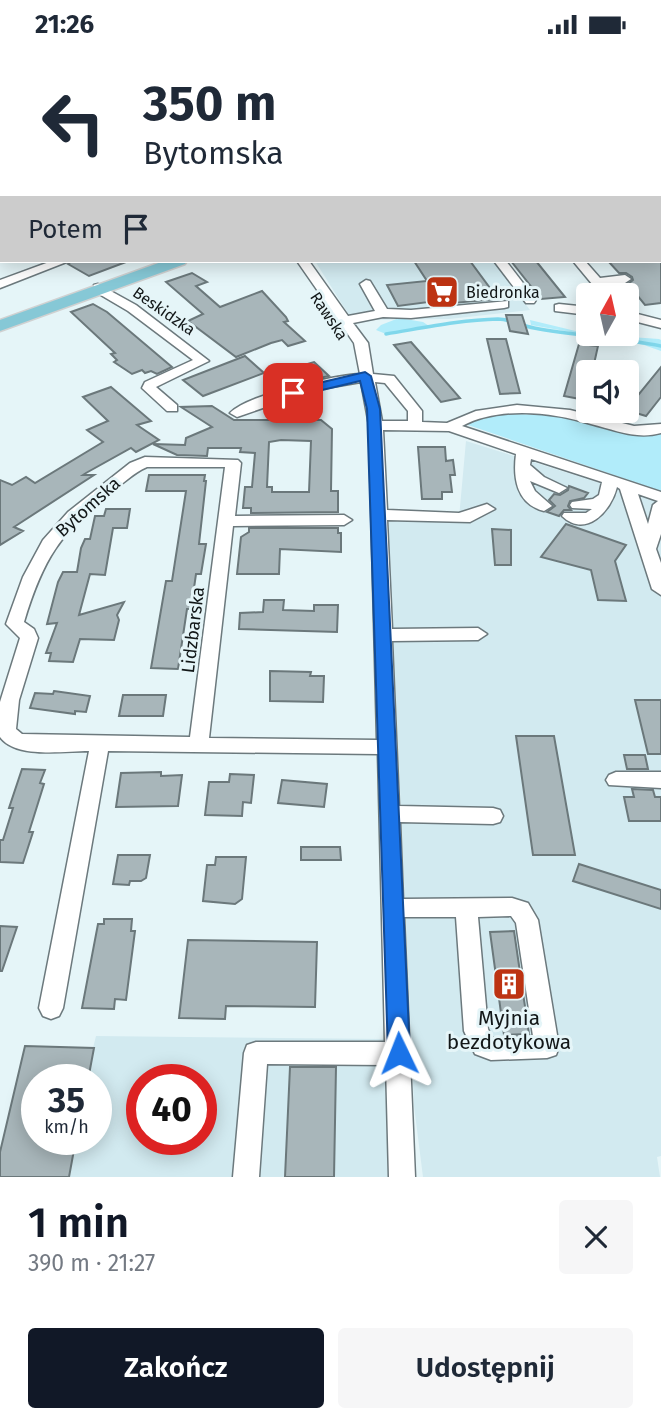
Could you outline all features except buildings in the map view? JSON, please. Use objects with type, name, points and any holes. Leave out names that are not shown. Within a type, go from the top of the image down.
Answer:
[{"type":"main road","points":[[98,288],[116,277],[152,263]]},
{"type":"main road","points":[[0,326],[98,288],[173,263]]},
{"type":"street","points":[[0,284],[58,263]]},
{"type":"street","name":"Rawska","points":[[290,263],[341,330],[365,376]]},
{"type":"street","name":"Rawska","points":[[304,263],[347,320],[364,352],[365,376],[376,425],[402,1177]]},
{"type":"street","points":[[502,263],[530,300]]},
{"type":"street","points":[[581,263],[597,282],[625,279]]},
{"type":"street","points":[[366,284],[383,313]]},
{"type":"street","name":"Beskidzka","points":[[98,288],[132,308],[202,361],[150,384],[149,388],[172,408]]},
{"type":"street","points":[[347,320],[383,313],[411,314],[504,304]]},
{"type":"street","points":[[559,308],[576,310]]},
{"type":"street","points":[[639,318],[661,324]]},
{"type":"street","points":[[237,413],[267,400],[365,376],[388,379],[415,411],[415,425]]},
{"type":"street","points":[[450,428],[471,415],[525,410],[587,418],[646,432],[661,428]]},
{"type":"street","points":[[376,425],[450,428],[522,463],[609,489]]},
{"type":"street","name":"Lidzbarska","points":[[135,466],[145,462],[233,463],[199,744]]},
{"type":"street","points":[[522,463],[534,486],[552,497]]},
{"type":"street","name":"Bytomska","points":[[135,466],[56,534],[8,623],[28,633],[29,638],[5,721],[9,735],[16,741],[28,743],[386,747]]},
{"type":"street","points":[[609,489],[596,516],[584,519],[577,506],[609,489],[627,485],[661,497]]},
{"type":"street","points":[[627,485],[661,589]]},
{"type":"street","points":[[649,548],[661,505]]},
{"type":"street","points":[[379,515],[459,518],[470,517],[487,509]]},
{"type":"street","points":[[226,521],[344,520]]},
{"type":"street","points":[[382,635],[478,634]]},
{"type":"street","points":[[51,1008],[100,743]]},
{"type":"street","points":[[616,779],[661,780]]},
{"type":"street","points":[[389,814],[493,816]]},
{"type":"street","points":[[393,908],[466,907],[512,907],[524,914],[547,1047],[491,1049],[479,1039],[476,1031],[466,907]]},
{"type":"street","points":[[246,1177],[256,1053],[399,1053]]},
{"type":"shaded area","points":[[316,263],[495,263],[530,310],[449,319],[352,320]]},
{"type":"shaded area","points":[[399,318],[423,322],[429,326],[386,334],[376,330],[381,325]]},
{"type":"shaded area","points":[[530,320],[576,333],[531,325]]},
{"type":"shaded area","points":[[639,338],[659,339],[661,351],[639,344]]},
{"type":"shaded area","points":[[503,414],[554,415],[576,418],[576,423],[604,423],[661,432],[661,491],[468,425],[474,418]]},
{"type":"shaded area","points":[[466,441],[661,502],[661,1156],[657,1157],[660,1177],[423,1177],[414,1106],[388,515],[459,518]]},
{"type":"shaded area","points":[[96,1036],[384,1039],[388,1177],[0,1177],[0,1152],[25,1046],[93,1048]]},
{"type":"waterway","points":[[386,334],[498,319],[550,331],[661,346]]},
{"type":"place","name":"Biedronka","points":[[442,292]]},
{"type":"place","name":"Myjnia bezdotykowa","points":[[509,984]]},
{"type":"route","points":[[293,393],[347,378],[365,376],[374,409],[399,1053]]}]
